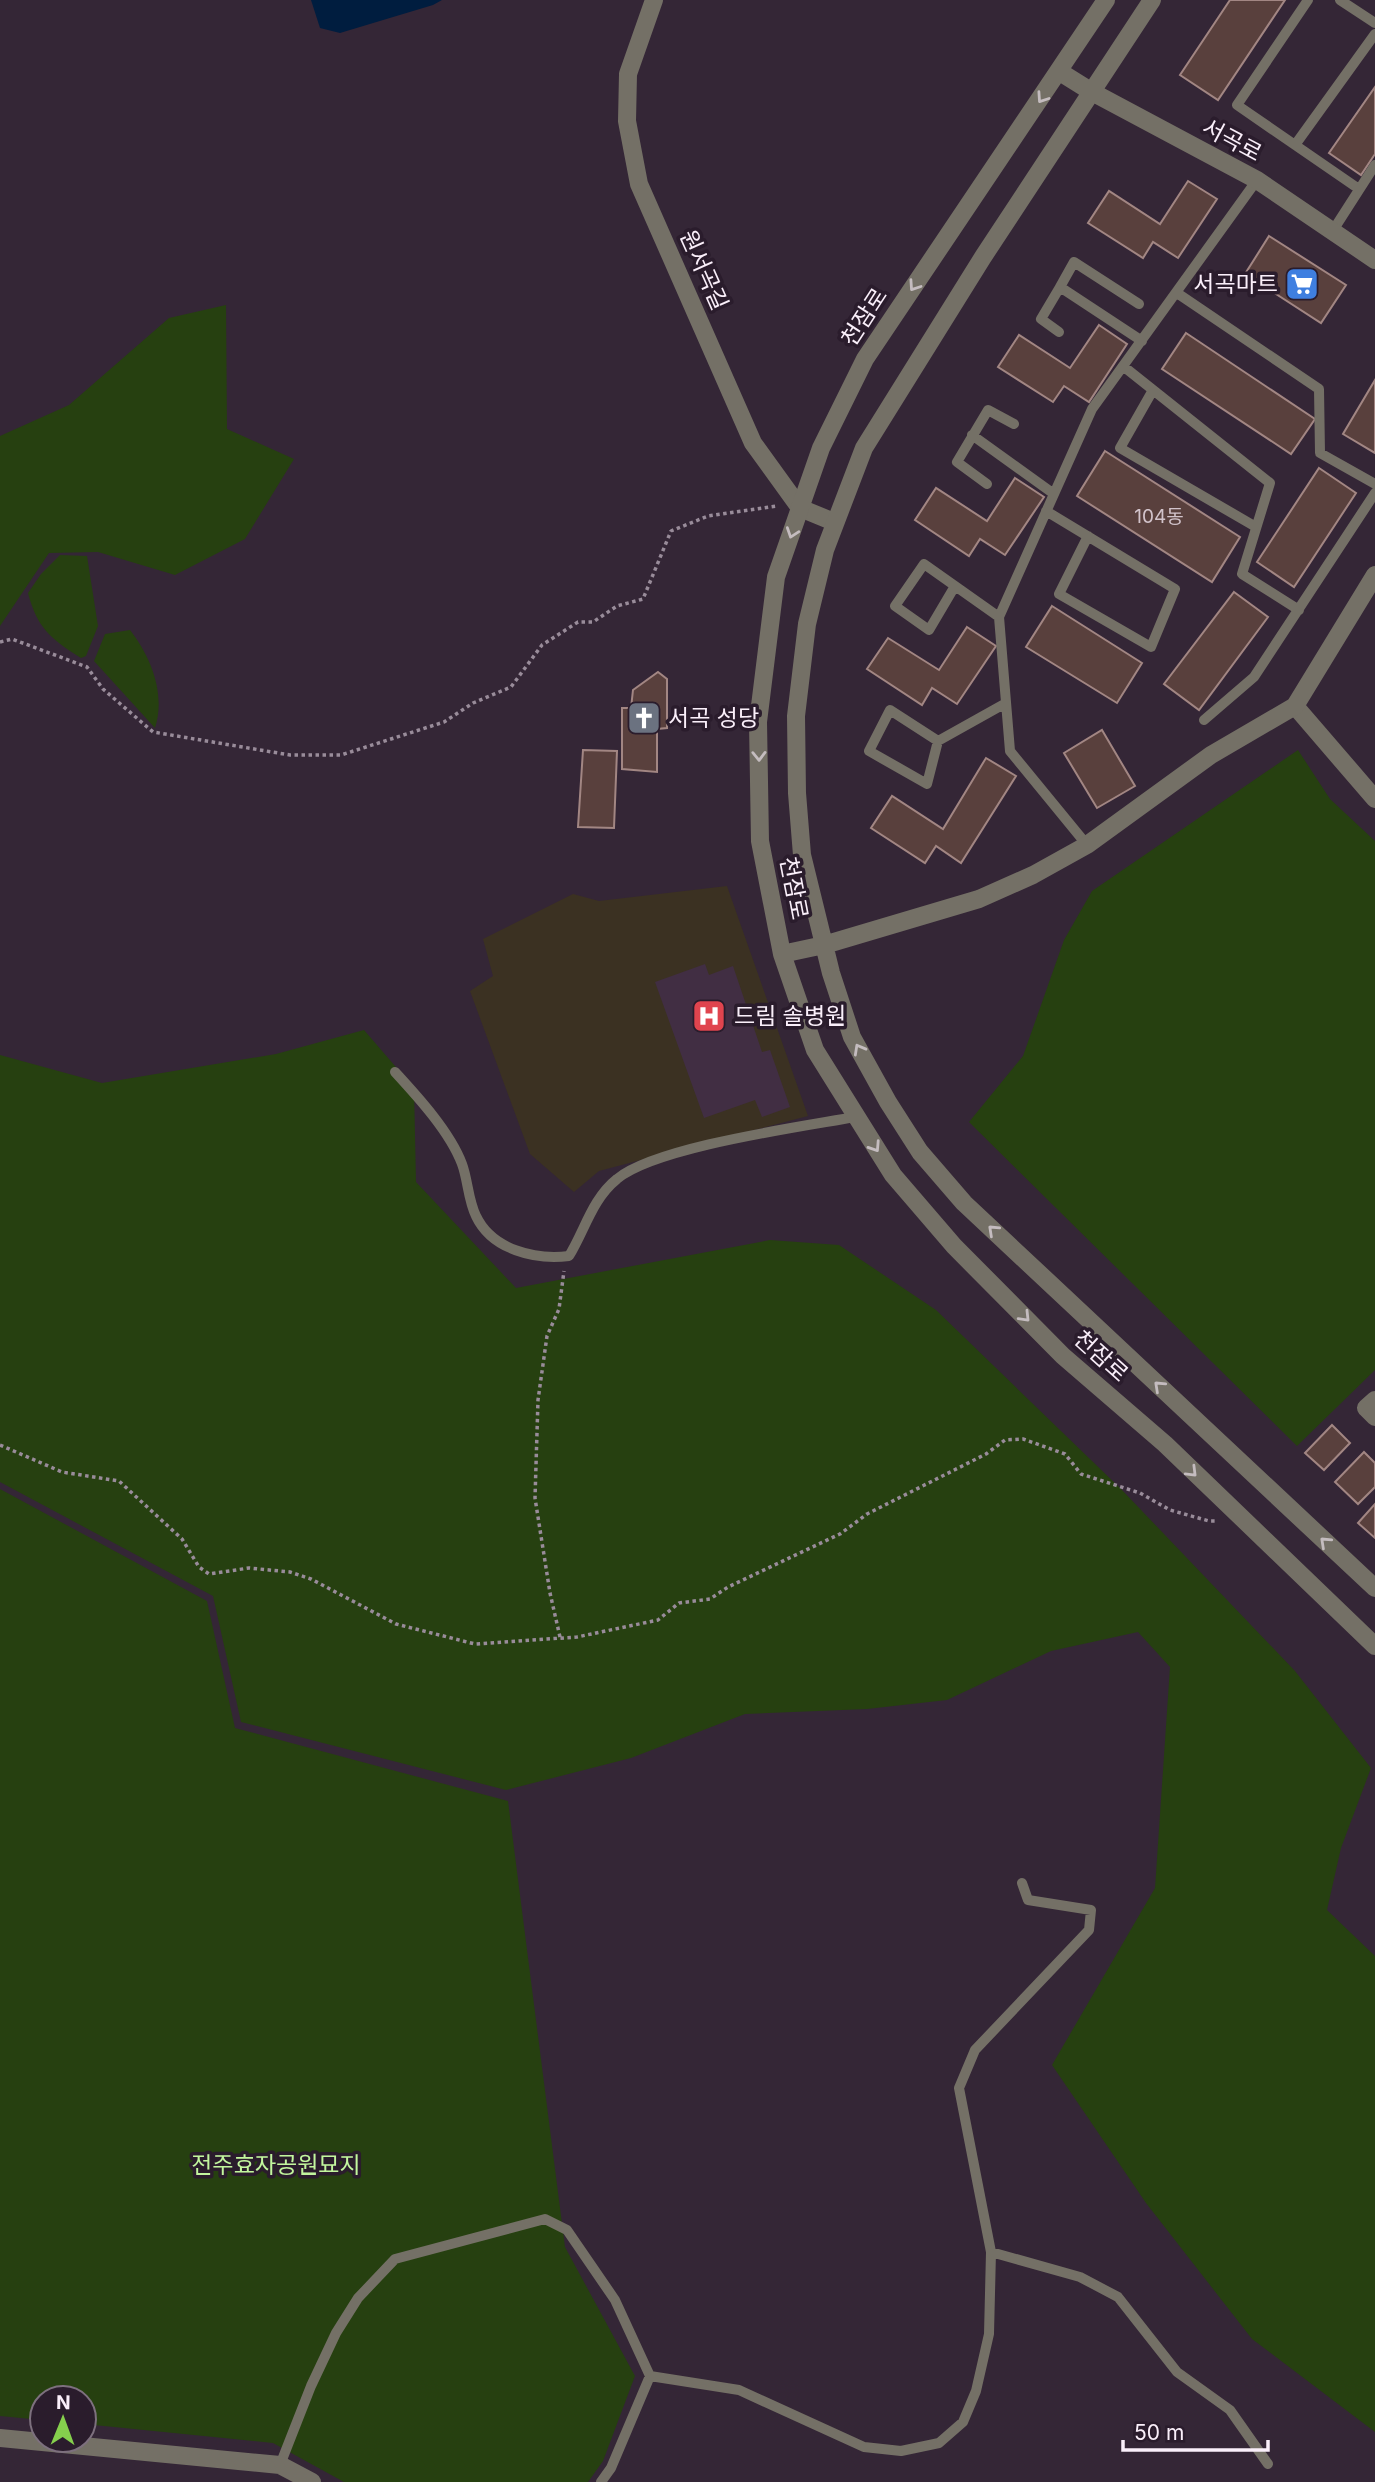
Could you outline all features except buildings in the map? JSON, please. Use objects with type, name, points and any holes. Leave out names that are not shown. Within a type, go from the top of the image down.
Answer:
[{"type":"street","name":"원서곡길","points":[[654,0],[628,74],[627,121],[639,184],[753,443],[797,504]]},
{"type":"street","name":"천잠로","points":[[1106,0],[1060,72],[864,359],[821,447],[797,504],[776,577],[758,722],[760,841],[782,954],[815,1049],[893,1175],[954,1246],[1063,1356],[1165,1444],[1375,1646]]},
{"type":"street","name":"천잠로","points":[[1152,0],[983,257],[864,448],[834,522],[807,624],[796,716],[802,855],[824,945],[852,1037],[920,1152],[964,1203],[1375,1588]]},
{"type":"street","name":"서곡로","points":[[1060,72],[1092,92],[1257,180],[1375,260]]},
{"type":"street","points":[[797,504],[834,522]]},
{"type":"street","points":[[782,954],[824,945],[979,898],[1033,875],[1087,845],[1211,755],[1295,706],[1375,575]]},
{"type":"street","points":[[1295,706],[1375,799]]},
{"type":"street","points":[[1375,1400],[1366,1408],[1375,1417]]},
{"type":"street","points":[[0,2438],[280,2465],[312,2482]]},
{"type":"lane","points":[[1308,0],[1237,105],[1359,189]]},
{"type":"lane","points":[[1340,0],[1375,23]]},
{"type":"lane","points":[[1295,145],[1375,34]]},
{"type":"lane","points":[[1332,232],[1375,165]]},
{"type":"lane","points":[[1087,845],[1010,751],[999,617],[1092,409],[1257,180]]},
{"type":"lane","points":[[1059,331],[1041,319],[1074,262],[1139,304]]},
{"type":"lane","points":[[1060,287],[1142,341]]},
{"type":"lane","points":[[1177,293],[1319,389],[1320,453],[1375,484]]},
{"type":"lane","points":[[1124,366],[1270,483],[1242,574],[1299,610]]},
{"type":"lane","points":[[1153,390],[1121,448],[1256,527]]},
{"type":"lane","points":[[987,484],[957,462],[988,410],[1014,424]]},
{"type":"lane","points":[[972,435],[1054,494]]},
{"type":"lane","points":[[1204,720],[1254,677],[1375,493]]},
{"type":"lane","points":[[1046,511],[1175,589],[1151,647],[1059,594],[1087,536]]},
{"type":"lane","points":[[955,586],[929,630],[895,606],[924,564],[999,617]]},
{"type":"lane","points":[[938,741],[890,710],[869,751],[927,784],[938,741],[1006,703]]},
{"type":"lane","points":[[395,1072],[421,1101],[461,1163],[476,1216],[491,1238],[527,1255],[537,1256],[569,1256],[592,1209],[615,1180],[636,1166],[741,1138],[855,1117]]},
{"type":"lane","points":[[650,2376],[739,2390],[864,2447],[901,2451],[939,2443],[963,2421],[976,2390],[989,2334],[991,2252],[959,2088],[975,2050],[1089,1930],[1091,1910],[1028,1900],[1022,1883]]},
{"type":"lane","points":[[280,2465],[311,2386],[336,2333],[358,2298],[396,2259],[544,2219],[567,2230],[615,2300],[650,2376],[611,2468],[601,2482]]},
{"type":"lane","points":[[991,2252],[1080,2277],[1118,2297],[1177,2372],[1230,2410],[1268,2465]]},
{"type":"path","points":[[0,642],[12,639],[87,667],[103,689],[153,732],[290,755],[341,755],[444,722],[473,703],[510,687],[542,645],[578,622],[593,622],[617,606],[643,599],[671,531],[708,516],[797,504]]},
{"type":"path","points":[[560,1637],[535,1498],[538,1400],[547,1336],[559,1309],[565,1265]]},
{"type":"path","points":[[0,1445],[62,1472],[119,1481],[182,1539],[199,1567],[209,1574],[249,1568],[290,1573],[311,1579],[396,1624],[475,1644],[577,1637],[658,1620],[679,1603],[710,1599],[728,1587],[840,1534],[867,1514],[986,1454],[1005,1440],[1023,1439],[1065,1454],[1081,1474],[1140,1493],[1170,1510],[1209,1521],[1240,1519]]},
{"type":"shaded area","points":[[727,886],[808,1116],[599,1171],[574,1192],[530,1154],[470,991],[493,976],[483,939],[573,894],[599,901]]},
{"type":"shaded area","name":"드림 솔병원","points":[[705,964],[709,975],[733,966],[762,1052],[770,1050],[790,1107],[762,1117],[755,1100],[704,1118],[655,982]]},
{"type":"green space","points":[[226,305],[227,429],[294,459],[245,539],[175,575],[98,552],[49,553],[0,626],[0,436],[69,405],[169,318]]},
{"type":"green space","points":[[60,555],[87,556],[98,626],[86,656],[81,658],[47,632],[36,615],[28,593],[41,574]]},
{"type":"green space","points":[[130,630],[144,652],[154,676],[159,702],[155,728],[94,661],[105,634]]},
{"type":"green space","points":[[1298,750],[1330,799],[1375,841],[1375,1370],[1297,1446],[969,1122],[1023,1056],[1064,940],[1092,891]]},
{"type":"green space","points":[[364,1030],[414,1088],[416,1182],[516,1288],[770,1240],[839,1245],[936,1310],[1121,1489],[1295,1671],[1371,1768],[1341,1848],[1327,1910],[1375,1956],[1375,2432],[1252,2339],[1146,2203],[1052,2065],[1155,1888],[1170,1667],[1138,1632],[1051,1651],[947,1700],[867,1709],[745,1714],[631,1758],[506,1790],[241,1722],[213,1596],[0,1482],[0,1055],[102,1083],[276,1054]]},
{"type":"green space","name":"전주효자공원묘지","points":[[0,1489],[207,1601],[235,1728],[508,1801],[565,2247],[635,2376],[603,2461],[588,2482],[344,2482],[273,2443],[98,2425],[98,2384],[28,2384],[28,2419],[0,2416]]},
{"type":"water","points":[[311,0],[442,0],[340,33],[320,28]]},
{"type":"place","name":"서곡마트","points":[[1302,284]]},
{"type":"place","name":"서곡 성당","points":[[644,718]]},
{"type":"place","name":"드림 솔병원","points":[[709,1016]]}]
